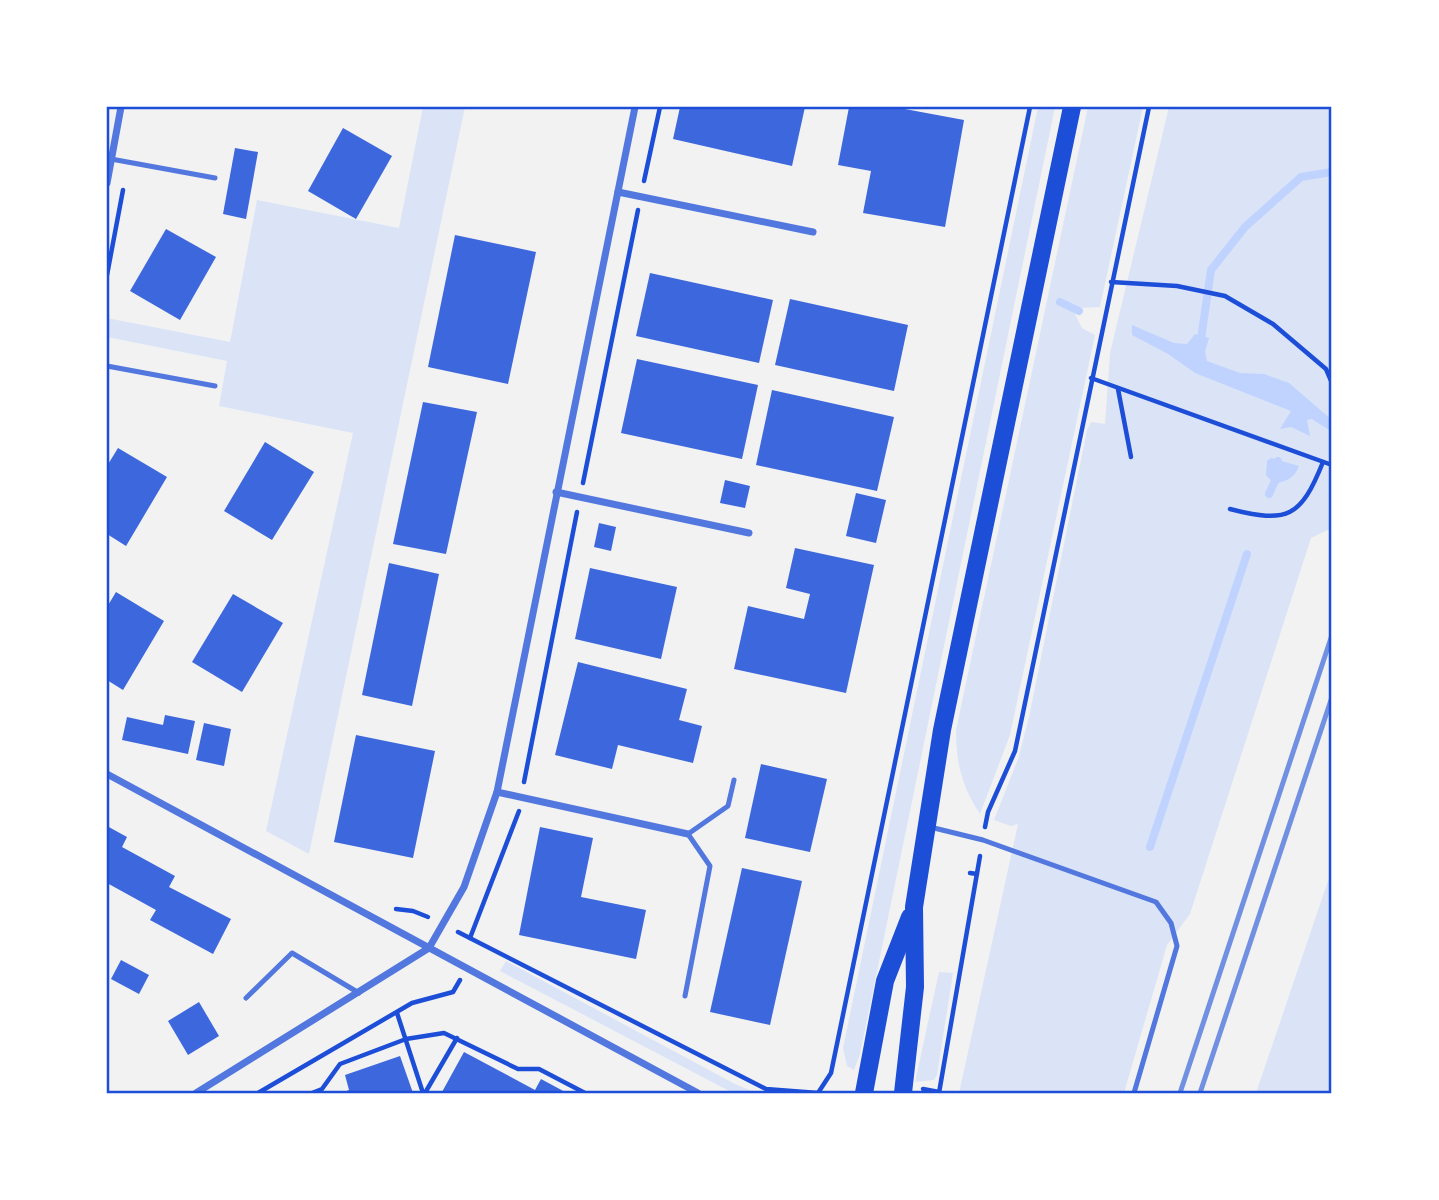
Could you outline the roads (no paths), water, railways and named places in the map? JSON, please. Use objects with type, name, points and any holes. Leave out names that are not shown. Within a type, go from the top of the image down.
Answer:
[{"type":"main road","points":[[903,1093],[915,987],[914,907],[950,690],[1072,107]]},
{"type":"main road","points":[[864,1093],[885,981],[914,907]]},
{"type":"street","points":[[107,183],[121,107]]},
{"type":"street","points":[[196,1093],[429,948],[445,925],[464,887],[496,792],[635,107]]},
{"type":"street","points":[[618,192],[813,232]]},
{"type":"street","points":[[556,492],[749,533]]},
{"type":"street","points":[[107,774],[698,1093]]},
{"type":"street","points":[[496,792],[688,834]]},
{"type":"lane","points":[[111,159],[215,178]]},
{"type":"lane","points":[[107,366],[215,386]]},
{"type":"lane","points":[[685,996],[710,866],[688,834],[728,806],[734,780]]},
{"type":"lane","points":[[927,826],[983,840],[1156,902],[1171,923],[1177,946],[1134,1093]]},
{"type":"lane","points":[[246,998],[292,953],[359,993]]},
{"type":"water","points":[[1132,325],[1174,343],[1187,344],[1195,334],[1209,338],[1205,352],[1207,361],[1240,373],[1264,374],[1289,383],[1332,420],[1332,432],[1312,419],[1307,420],[1310,436],[1291,427],[1280,429],[1291,411],[1195,373],[1168,354],[1132,335]]},
{"type":"water","points":[[1271,458],[1299,466],[1289,479],[1274,484],[1266,475],[1267,461]]},
{"type":"waterway","points":[[1200,346],[1211,270],[1245,227],[1301,177],[1332,172]]},
{"type":"waterway","points":[[1060,302],[1079,311]]},
{"type":"waterway","points":[[1269,494],[1279,472],[1278,461]]},
{"type":"waterway","points":[[1150,847],[1247,554]]},
{"type":"railway","points":[[1180,1093],[1332,635]]},
{"type":"railway","points":[[1200,1093],[1332,697]]}]
